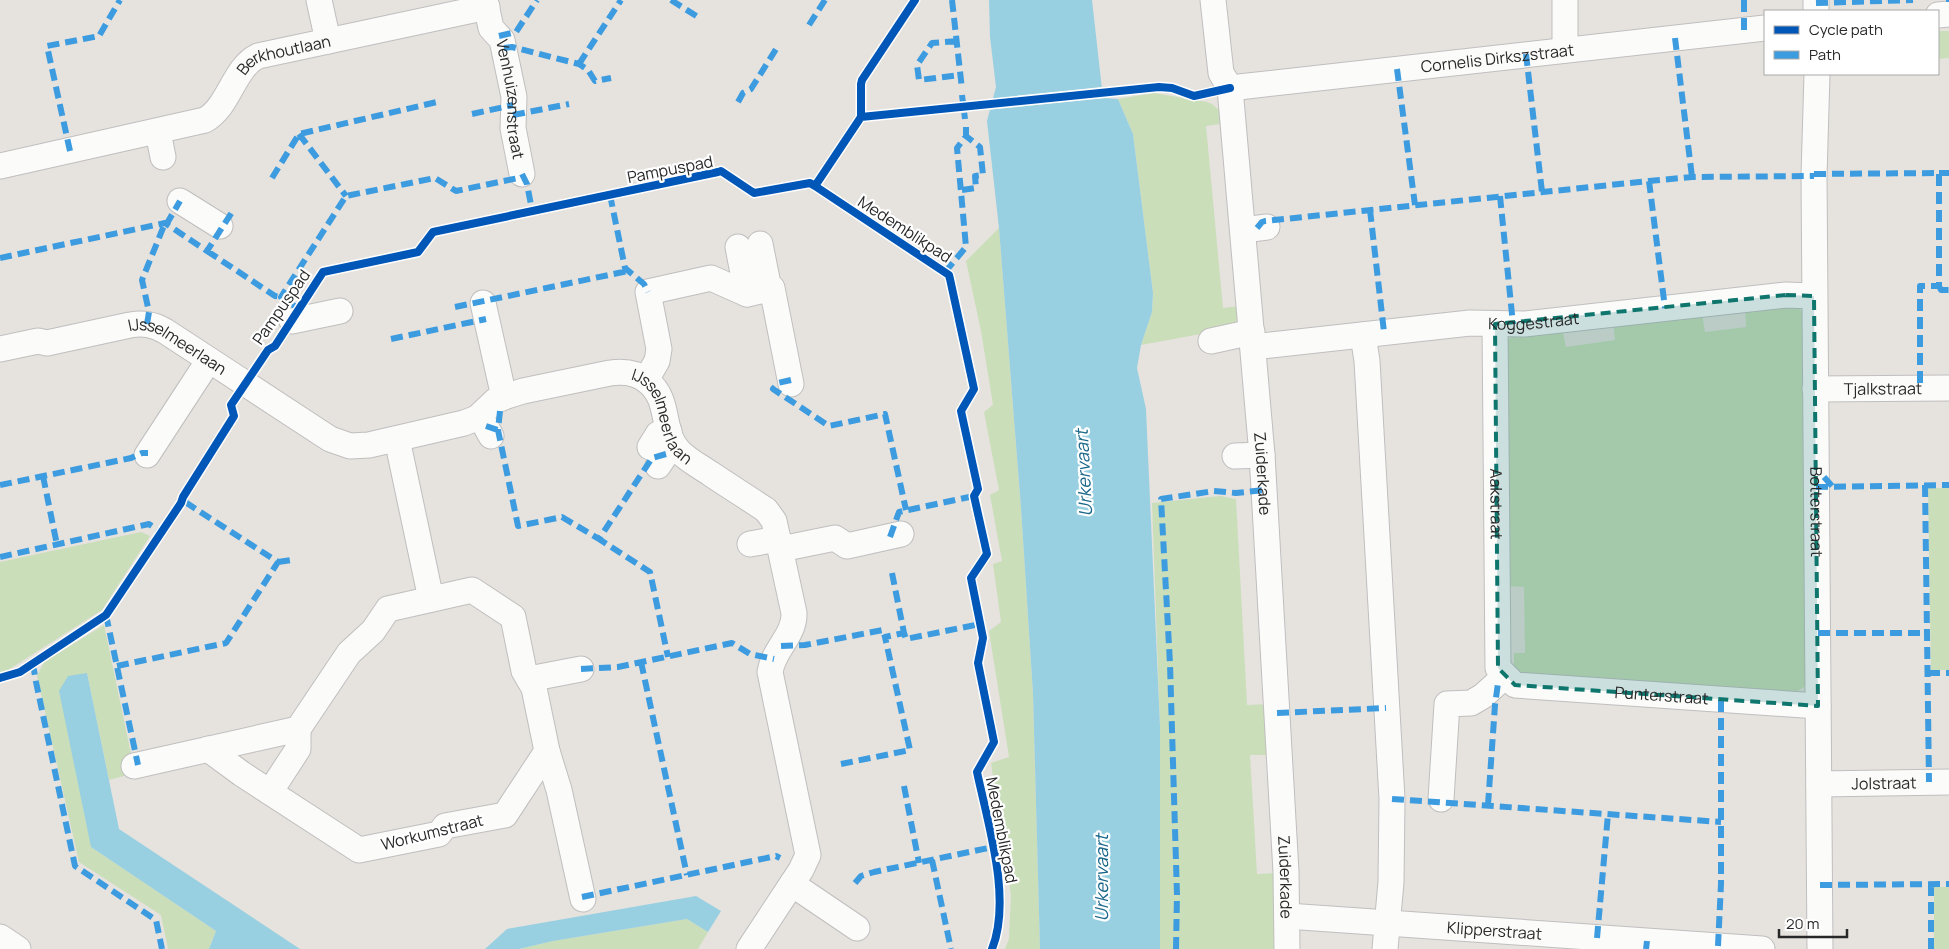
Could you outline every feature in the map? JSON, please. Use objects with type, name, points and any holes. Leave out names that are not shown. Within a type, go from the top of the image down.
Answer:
[{"type":"street","points":[[319,0],[328,41]]},
{"type":"street","name":"Zuiderkade","points":[[1213,0],[1221,73],[1230,88],[1255,229],[1253,340],[1262,454],[1286,872],[1287,949]]},
{"type":"street","points":[[1565,0],[1565,50]]},
{"type":"street","name":"Berkhoutlaan","points":[[0,166],[163,126],[200,122],[210,118],[215,114],[248,63],[254,58],[328,41],[434,9],[486,4]]},
{"type":"street","name":"Venhuizenstraat","points":[[486,4],[491,28],[502,40],[514,97],[513,128],[522,174]]},
{"type":"street","name":"Cornelis Dirkszstraat","points":[[1230,88],[1764,28]]},
{"type":"street","name":"Botterstraat","points":[[1817,75],[1814,153],[1815,389],[1826,477],[1818,706],[1820,949]]},
{"type":"street","points":[[163,126],[163,157]]},
{"type":"street","points":[[180,201],[220,226]]},
{"type":"street","points":[[749,246],[758,291]]},
{"type":"street","points":[[646,380],[657,361],[660,349],[648,292],[711,278],[758,291],[772,288],[792,384]]},
{"type":"street","name":"Koggestraat","points":[[1211,341],[1363,334],[1463,324],[1524,324],[1786,295],[1814,296]]},
{"type":"street","points":[[483,303],[495,415]]},
{"type":"street","points":[[292,321],[340,311]]},
{"type":"street","name":"IJsselmeerlaan","points":[[0,349],[38,341],[47,343],[143,324],[154,325],[335,441],[350,446],[397,439],[464,424],[495,415],[523,391],[615,372],[631,373],[653,385],[659,394],[673,439],[692,462],[766,510],[774,522],[794,618],[789,633],[774,659],[770,672],[808,852],[805,863],[749,949]]},
{"type":"street","name":"Aakstraat","points":[[1495,324],[1497,660],[1498,668],[1507,678]]},
{"type":"street","points":[[1363,334],[1367,361],[1392,799],[1391,882],[1385,949]]},
{"type":"street","points":[[147,455],[209,360]]},
{"type":"street","name":"Tjalkstraat","points":[[1815,389],[1949,388]]},
{"type":"street","points":[[654,456],[658,434],[673,439]]},
{"type":"street","points":[[397,439],[415,484],[431,600]]},
{"type":"street","points":[[1235,456],[1262,454]]},
{"type":"street","points":[[750,544],[779,544],[835,538],[847,546],[901,534]]},
{"type":"street","points":[[270,792],[298,749],[298,730],[349,653],[373,631],[388,609],[472,590],[513,618],[524,671],[534,688],[583,899]]},
{"type":"street","points":[[529,680],[581,669]]},
{"type":"street","points":[[1441,800],[1447,704],[1471,702],[1483,696],[1507,678]]},
{"type":"street","name":"Punterstraat","points":[[1507,678],[1515,685],[1818,706]]},
{"type":"street","points":[[134,766],[298,730]]},
{"type":"street","name":"Workumstraat","points":[[208,750],[359,850],[439,834],[445,826],[505,814],[548,752]]},
{"type":"street","name":"Jolstraat","points":[[1819,784],[1949,782]]},
{"type":"street","points":[[792,884],[857,928]]},
{"type":"street","name":"Klipperstraat","points":[[1287,916],[1762,949]]},
{"type":"street","points":[[0,937],[18,949]]},
{"type":"highlighted area","points":[[1786,295],[1814,296],[1818,706],[1515,685],[1498,668],[1495,324]]},
{"type":"green space","points":[[1939,31],[1949,31],[1949,58],[1939,59]]},
{"type":"green space","points":[[1154,93],[1207,102],[1220,111],[1221,124],[1206,126],[1223,308],[1239,306],[1236,322],[1228,329],[1141,345],[1152,312],[1153,293],[1133,134],[1118,99]]},
{"type":"green space","points":[[999,228],[1021,508],[1033,694],[1040,949],[1005,949],[1009,939],[1011,895],[991,763],[1009,757],[989,631],[1001,622],[993,564],[1002,561],[990,495],[999,490],[984,412],[993,405],[981,331],[966,261]]},
{"type":"green space","points":[[1797,306],[1806,318],[1807,682],[1804,687],[1795,693],[1514,673],[1514,653],[1525,653],[1524,587],[1505,586],[1506,341],[1514,335],[1562,328],[1566,347],[1615,340],[1613,322],[1702,313],[1705,332],[1746,327],[1745,307]]},
{"type":"green space","points":[[1928,488],[1949,488],[1949,670],[1931,670]]},
{"type":"green space","points":[[1220,496],[1236,499],[1247,705],[1267,704],[1270,755],[1250,755],[1257,874],[1276,873],[1277,949],[1160,949],[1160,726],[1152,503]]},
{"type":"green space","points":[[141,532],[150,536],[102,610],[8,670],[0,672],[0,562]]},
{"type":"green space","points":[[104,625],[135,773],[109,780],[87,673],[91,847],[216,931],[209,949],[168,949],[161,915],[79,862],[37,676],[44,662]]},
{"type":"green space","points":[[1934,887],[1949,887],[1949,949],[1934,949]]},
{"type":"green space","points":[[687,919],[708,932],[698,949],[519,949],[553,941]]},
{"type":"water","name":"Urkervaart","points":[[989,0],[1092,0],[1103,98],[1118,99],[1133,134],[1153,293],[1152,312],[1141,345],[1137,368],[1146,409],[1160,726],[1160,949],[1040,949],[1033,694],[1021,508],[999,228],[987,121],[996,87],[990,37]]},
{"type":"water","points":[[87,673],[119,829],[300,949],[209,949],[216,931],[91,847],[59,691],[68,676]]},
{"type":"water","points":[[696,896],[721,911],[708,932],[687,919],[553,941],[519,949],[485,949],[507,929]]},
{"type":"pier","points":[[1104,87],[1105,96],[1116,97],[987,110],[990,99]]},
{"type":"marked path","points":[[70,151],[47,46],[99,36],[120,0]]},
{"type":"marked path","points":[[499,36],[516,32],[537,0]]},
{"type":"marked path","points":[[579,64],[621,0]]},
{"type":"marked path","points":[[671,0],[698,17]]},
{"type":"marked path","points":[[809,25],[825,0]]},
{"type":"marked path","points":[[952,0],[962,89]]},
{"type":"marked path","points":[[1744,0],[1744,30]]},
{"type":"marked path","points":[[1816,3],[1913,0]]},
{"type":"marked path","points":[[1675,38],[1692,177]]},
{"type":"marked path","points":[[957,41],[932,43],[917,65],[919,80],[960,75]]},
{"type":"marked path","points":[[738,102],[743,93],[751,89],[778,46]]},
{"type":"marked path","points":[[504,48],[512,47],[579,64],[588,70],[595,81],[611,78]]},
{"type":"marked path","points":[[1526,54],[1542,192]]},
{"type":"marked path","points":[[1397,69],[1415,205]]},
{"type":"marked path","points":[[962,95],[965,119]]},
{"type":"marked path","points":[[272,178],[299,134],[437,102]]},
{"type":"marked path","points":[[513,115],[569,104]]},
{"type":"marked path","points":[[472,114],[513,105]]},
{"type":"marked path","points":[[945,272],[966,247],[957,148],[966,136],[966,126]]},
{"type":"marked path","points":[[299,134],[346,196]]},
{"type":"marked path","points":[[962,190],[976,188],[975,176],[983,175],[980,147],[966,136]]},
{"type":"marked path","points":[[1939,173],[1949,173]]},
{"type":"marked path","points":[[1814,174],[1939,173],[1939,286],[1920,286],[1920,388]]},
{"type":"marked path","points":[[522,174],[527,184],[532,210]]},
{"type":"marked path","points":[[1257,228],[1265,221],[1649,181],[1692,177],[1814,176]]},
{"type":"marked path","points":[[299,309],[281,297],[346,196],[435,178],[456,191],[523,177]]},
{"type":"marked path","points":[[1649,181],[1665,308]]},
{"type":"marked path","points":[[610,195],[625,268],[644,284],[648,292]]},
{"type":"marked path","points":[[1500,196],[1513,324]]},
{"type":"marked path","points":[[166,225],[180,201]]},
{"type":"marked path","points":[[0,258],[165,223],[207,251],[234,209]]},
{"type":"marked path","points":[[1370,210],[1384,332]]},
{"type":"marked path","points":[[147,324],[149,312],[142,280],[165,223]]},
{"type":"marked path","points":[[207,251],[275,296],[281,297]]},
{"type":"marked path","points":[[455,307],[628,271]]},
{"type":"marked path","points":[[1939,286],[1941,290],[1949,290]]},
{"type":"marked path","points":[[391,339],[486,319]]},
{"type":"marked path","points":[[791,380],[778,383],[773,389],[829,426],[885,414],[906,510]]},
{"type":"marked path","points":[[500,411],[498,430],[518,526],[562,517],[599,539]]},
{"type":"marked path","points":[[486,426],[498,430]]},
{"type":"marked path","points":[[0,485],[148,453]]},
{"type":"marked path","points":[[666,454],[652,458],[599,539],[650,572],[668,657]]},
{"type":"marked path","points":[[43,476],[57,545]]},
{"type":"marked path","points":[[1824,477],[1833,487]]},
{"type":"marked path","points":[[1925,485],[1929,782]]},
{"type":"marked path","points":[[1816,487],[1949,485]]},
{"type":"marked path","points":[[1176,949],[1177,895],[1170,664],[1161,499],[1214,491],[1236,493],[1264,490]]},
{"type":"marked path","points":[[890,537],[899,512],[974,496]]},
{"type":"marked path","points":[[117,666],[226,643],[278,562],[182,500]]},
{"type":"marked path","points":[[0,557],[149,524],[161,532]]},
{"type":"marked path","points":[[278,562],[291,560],[293,557]]},
{"type":"marked path","points":[[892,573],[904,633]]},
{"type":"marked path","points":[[106,615],[138,765]]},
{"type":"marked path","points":[[841,764],[910,750],[885,637],[904,633],[906,639],[980,624]]},
{"type":"marked path","points":[[781,646],[805,645],[883,630],[885,637]]},
{"type":"marked path","points":[[1818,633],[1927,633]]},
{"type":"marked path","points":[[581,669],[618,667],[732,643],[750,654],[774,659]]},
{"type":"marked path","points":[[641,662],[687,875]]},
{"type":"marked path","points":[[29,665],[34,670],[75,866],[156,920],[162,949]]},
{"type":"marked path","points":[[1928,673],[1949,673]]},
{"type":"marked path","points":[[1488,805],[1498,683]]},
{"type":"marked path","points":[[1718,946],[1721,884],[1721,700]]},
{"type":"marked path","points":[[1277,713],[1386,708]]},
{"type":"marked path","points":[[904,786],[919,863]]},
{"type":"marked path","points":[[1392,799],[1721,822]]},
{"type":"marked path","points":[[1597,938],[1608,814]]},
{"type":"marked path","points":[[855,883],[861,876],[874,872],[993,847]]},
{"type":"marked path","points":[[582,897],[776,856],[780,858]]},
{"type":"marked path","points":[[932,860],[951,949]]},
{"type":"marked path","points":[[1931,884],[1931,949]]},
{"type":"marked path","points":[[1820,885],[1949,884]]},
{"type":"marked path","points":[[1646,949],[1647,941]]},
{"type":"cycle path","name":"Medemblikpad","points":[[915,0],[862,80],[861,117],[815,186],[949,275],[950,279],[974,389],[961,411],[978,489],[974,496],[987,554],[971,578],[983,638],[978,663],[994,742],[977,772],[992,838],[999,885],[1000,908],[998,929],[992,949]]},
{"type":"cycle path","points":[[861,117],[1159,87],[1172,88],[1194,96],[1230,88]]},
{"type":"cycle path","name":"Pampuspad","points":[[0,678],[20,672],[106,615],[181,503],[234,416],[231,405],[268,350],[275,346],[323,272],[418,252],[433,232],[721,171],[754,193],[810,183],[815,186]]}]
